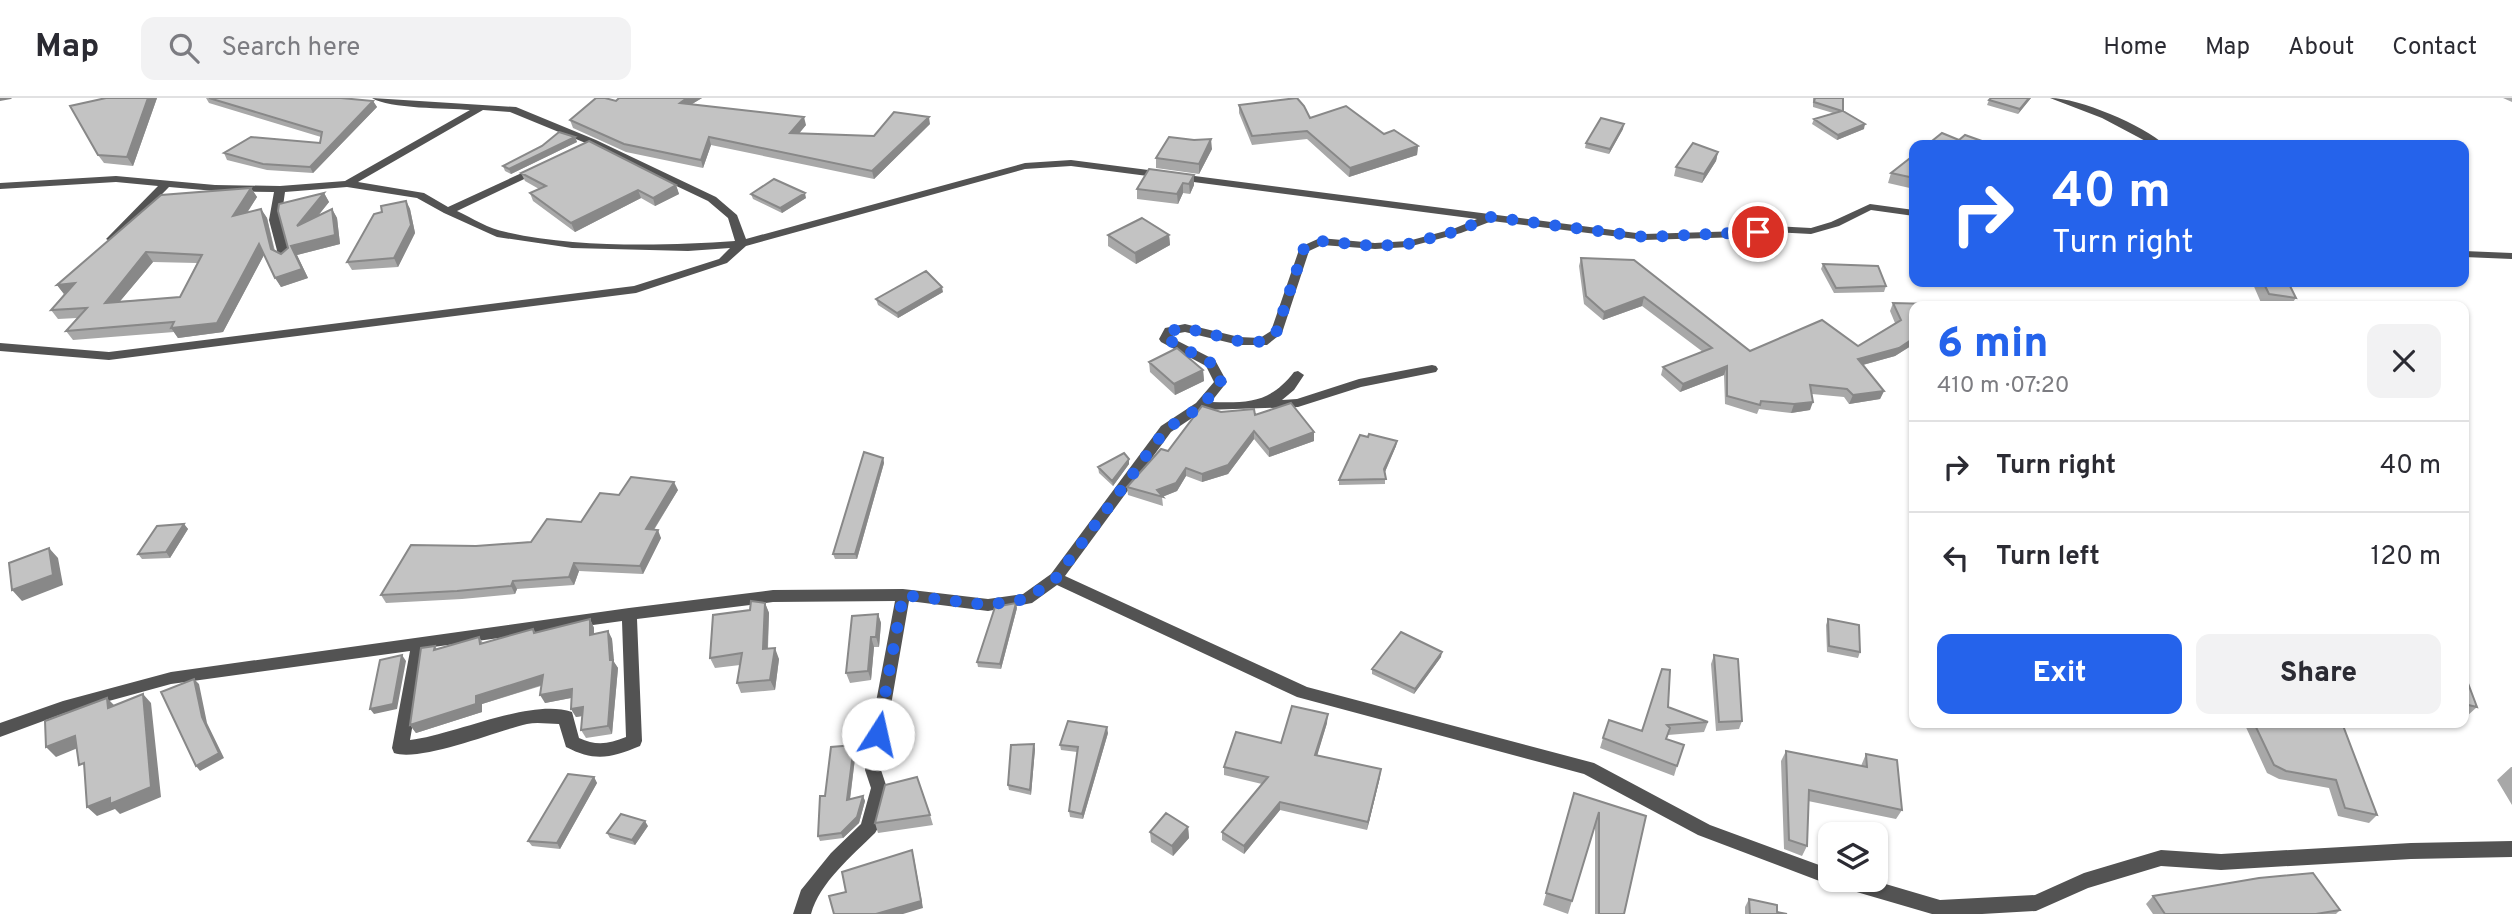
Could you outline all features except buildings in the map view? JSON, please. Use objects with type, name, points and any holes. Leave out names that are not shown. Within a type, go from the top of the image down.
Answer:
[{"type":"street","points":[[377,98],[409,103],[512,109],[592,142],[712,199],[733,217],[743,244]]},
{"type":"street","points":[[2055,98],[2106,116],[2151,140]]},
{"type":"street","points":[[347,184],[483,107]]},
{"type":"street","points":[[580,148],[592,142]]},
{"type":"street","points":[[0,186],[116,179],[215,188],[280,189],[347,184],[420,195],[448,211],[502,234],[572,245],[688,248],[743,244],[1026,166],[1071,163],[1644,237],[1741,234],[1775,229],[1811,230],[1835,224],[1870,207],[1909,213]]},
{"type":"street","points":[[448,211],[544,165]]},
{"type":"street","points":[[103,248],[167,183]]},
{"type":"street","points":[[280,189],[275,220],[285,258]]},
{"type":"street","points":[[0,730],[63,707],[172,678],[629,614],[774,596],[903,595],[988,605],[1027,599],[1056,578],[1166,429],[1202,406],[1221,382],[1211,363],[1165,338],[1169,331],[1185,328],[1239,341],[1263,342],[1276,333],[1304,248],[1320,241],[1375,246],[1408,244],[1457,231],[1491,217]]},
{"type":"street","points":[[0,347],[109,356],[636,289],[723,261],[743,244]]},
{"type":"street","points":[[2469,254],[2512,256]]},
{"type":"street","points":[[1202,406],[1239,407],[1297,403],[1359,383],[1432,369]]},
{"type":"street","points":[[1261,405],[1289,390],[1298,375]]},
{"type":"street","points":[[1056,578],[1303,692],[1588,768],[1704,830],[1818,873]]},
{"type":"street","points":[[802,914],[807,896],[837,859],[869,828],[878,788],[873,770],[878,734],[903,595]]},
{"type":"street","points":[[419,643],[400,748],[428,744],[530,717],[566,717],[572,742],[588,751],[612,751],[634,741],[629,614]]},
{"type":"street","points":[[1882,892],[1943,911],[2036,903],[2084,881],[2161,858],[2221,862],[2411,851],[2512,849]]},
{"type":"route","points":[[878,734],[903,595],[988,605],[1027,599],[1056,578],[1166,429],[1202,406],[1221,382],[1211,363],[1165,338],[1169,331],[1185,328],[1239,341],[1263,342],[1276,333],[1304,248],[1320,241],[1375,246],[1408,244],[1457,231],[1491,217],[1644,237],[1758,232]]}]
